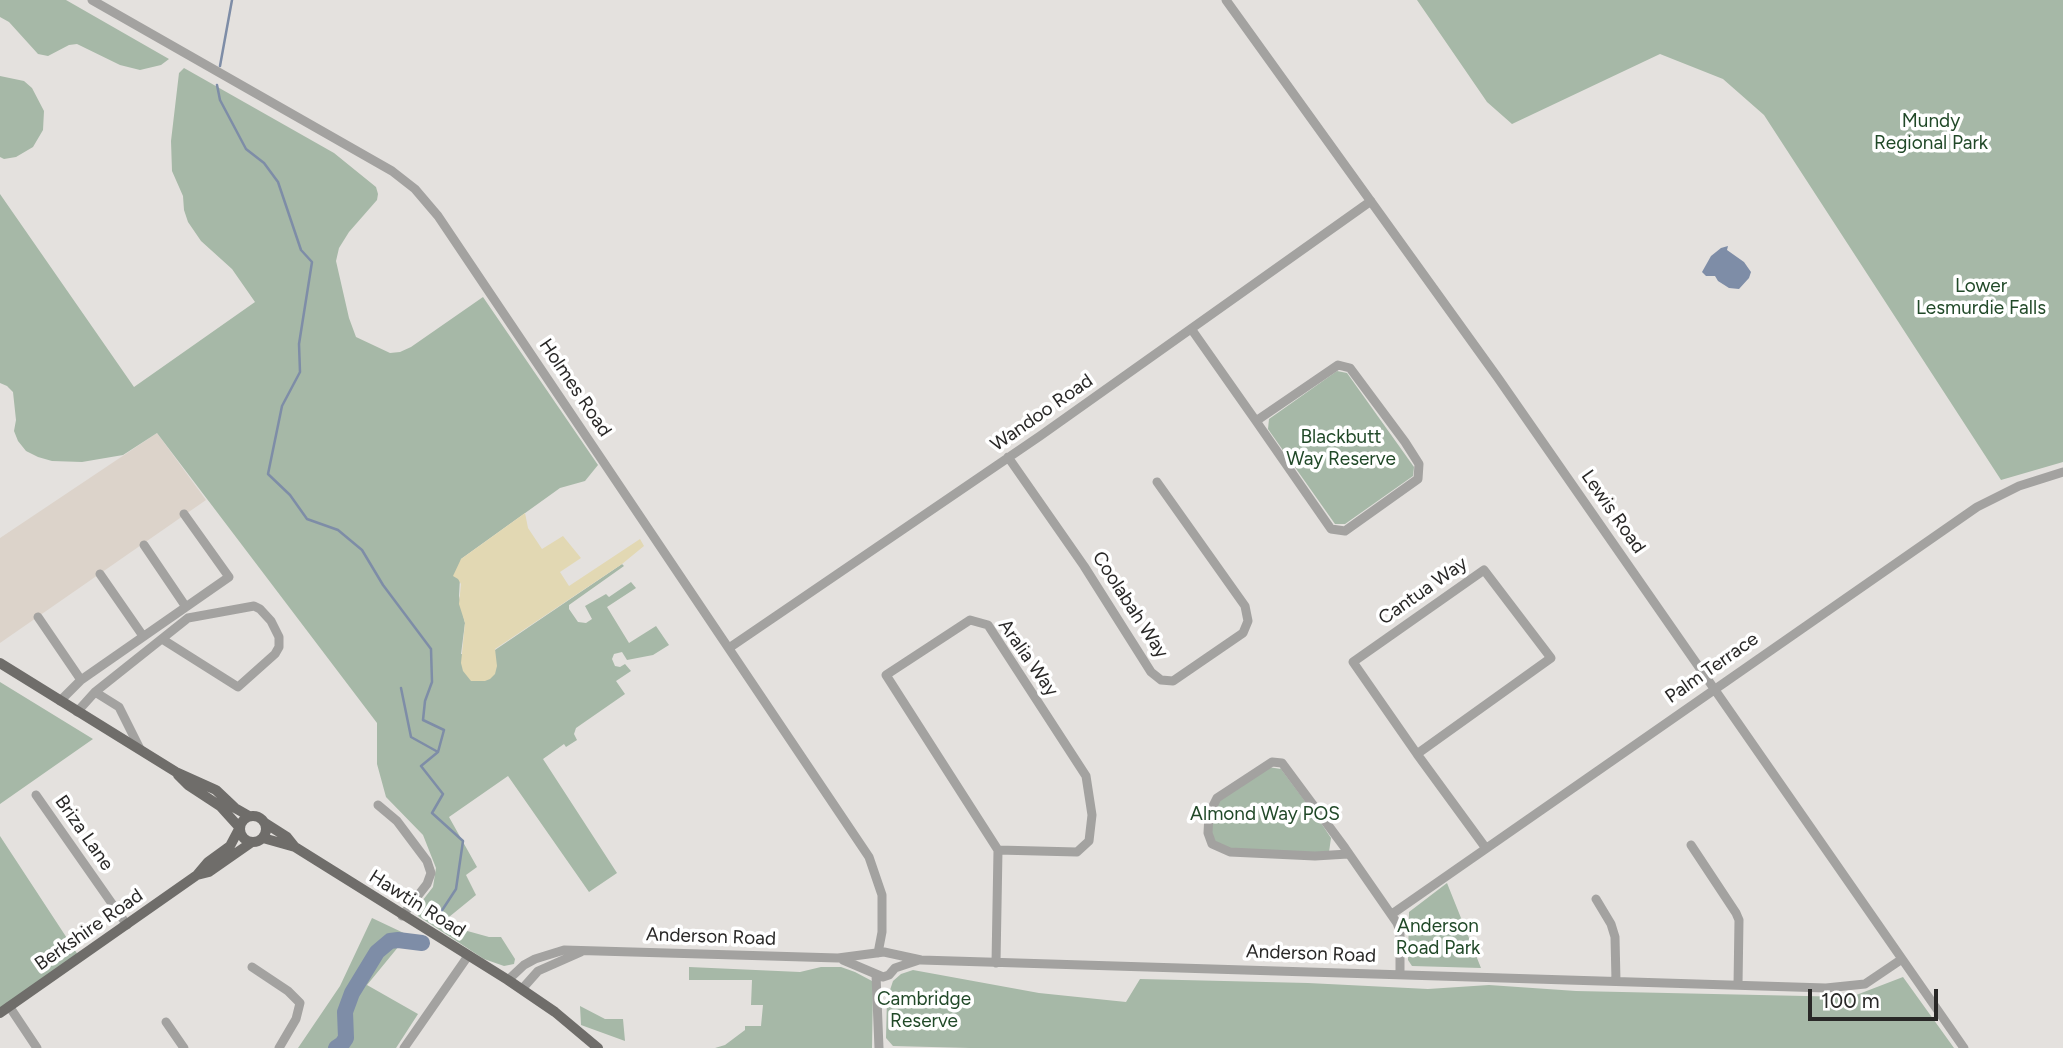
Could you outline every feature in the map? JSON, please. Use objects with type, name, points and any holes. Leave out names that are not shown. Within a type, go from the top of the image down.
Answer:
[{"type":"main road","points":[[0,663],[176,772],[216,790],[235,808],[249,816],[258,817],[265,823],[266,831],[257,840],[244,839],[239,828],[220,806],[188,785],[176,772]]},
{"type":"main road","points":[[239,828],[249,816]]},
{"type":"main road","name":"Hawtin Road","points":[[265,823],[287,837],[295,847],[522,989],[598,1048]]},
{"type":"main road","name":"Berkshire Road","points":[[4,1010],[197,875],[208,862],[230,846],[239,828]]},
{"type":"main road","name":"Berkshire Road","points":[[197,875],[209,872],[257,840]]},
{"type":"main road","name":"Hawtin Road","points":[[257,840],[295,847]]},
{"type":"street","name":"Holmes Road","points":[[92,0],[392,171],[415,189],[438,216],[869,857],[882,895],[882,932],[877,954]]},
{"type":"street","name":"Lewis Road","points":[[1226,0],[1505,388],[1964,1048]]},
{"type":"street","name":"Wandoo Road","points":[[729,648],[1192,330],[1371,201]]},
{"type":"street","points":[[1192,330],[1331,529],[1345,531],[1418,479],[1419,464],[1350,368],[1338,365],[1256,421]]},
{"type":"street","name":"Coolabah Way","points":[[1008,457],[1084,566],[1151,671],[1161,680],[1173,681],[1243,634],[1248,621],[1245,606],[1157,482]]},
{"type":"street","name":"Palm Terrace","points":[[1392,914],[1977,507],[2019,486],[2063,472]]},
{"type":"street","points":[[60,701],[81,680],[229,577],[184,514]]},
{"type":"street","points":[[144,545],[186,607]]},
{"type":"street","name":"Cantua Way","points":[[1417,754],[1550,658],[1485,570],[1353,662],[1417,754],[1485,847]]},
{"type":"street","points":[[100,575],[144,636]]},
{"type":"street","points":[[77,712],[95,692],[188,618],[254,606],[271,621],[279,637],[279,647],[275,654],[238,687],[162,639]]},
{"type":"street","points":[[38,617],[81,680]]},
{"type":"street","name":"Aralia Way","points":[[970,620],[988,625],[1086,776],[1093,815],[1089,841],[1077,852],[998,850],[886,675],[970,620]]},
{"type":"street","points":[[95,692],[119,707],[142,752]]},
{"type":"street","points":[[1348,854],[1315,856],[1230,852],[1212,845],[1208,833],[1209,814],[1216,798],[1272,762],[1282,763],[1392,914],[1400,931],[1400,975]]},
{"type":"street","name":"Briza Lane","points":[[36,795],[127,925]]},
{"type":"street","points":[[378,805],[397,821],[427,861],[431,873],[427,884],[402,916]]},
{"type":"street","points":[[1691,845],[1736,913],[1740,928],[1738,985]]},
{"type":"street","points":[[996,963],[998,850]]},
{"type":"street","points":[[1596,899],[1611,924],[1615,937],[1616,981]]},
{"type":"street","name":"Holmes Road","points":[[882,932],[890,954]]},
{"type":"street","name":"Anderson Road","points":[[508,980],[524,965],[564,950],[838,958],[890,954],[921,960],[996,963],[1826,988],[1859,986],[1902,959]]},
{"type":"street","name":"Anderson Road","points":[[522,989],[538,971],[583,951]]},
{"type":"street","points":[[877,954],[871,963],[879,1008],[879,1048]]},
{"type":"street","points":[[879,1008],[892,972],[894,960],[890,954]]},
{"type":"street","points":[[404,1048],[468,956]]},
{"type":"street","name":"Anderson Road","points":[[838,958],[875,974],[892,972],[921,960]]},
{"type":"street","points":[[252,967],[288,991],[300,1003],[296,1020],[279,1048]]},
{"type":"street","points":[[4,1010],[37,1048]]},
{"type":"street","points":[[166,1021],[184,1048]]},
{"type":"shaded area","points":[[157,433],[206,500],[0,643],[0,538]]},
{"type":"green space","points":[[0,0],[66,0],[169,59],[161,65],[140,70],[120,65],[77,44],[69,45],[48,56],[38,54],[9,22],[0,17]]},
{"type":"green space","name":"Mundy Regional Park","points":[[1417,0],[2063,0],[2063,462],[2001,480],[1764,115],[1723,79],[1660,54],[1512,124],[1487,102]]},
{"type":"green space","points":[[184,68],[334,153],[376,187],[377,200],[349,232],[339,248],[336,261],[356,337],[390,353],[400,352],[483,297],[598,465],[585,481],[560,488],[461,559],[459,596],[465,623],[461,654],[495,656],[495,650],[622,564],[624,566],[569,605],[569,609],[578,622],[586,623],[592,619],[585,606],[606,594],[609,597],[631,582],[636,588],[607,607],[629,643],[656,626],[669,645],[653,655],[627,660],[622,652],[614,654],[612,659],[615,666],[625,664],[631,671],[616,681],[625,694],[576,728],[574,734],[577,740],[566,747],[564,744],[543,759],[617,873],[589,892],[508,776],[449,817],[477,867],[466,875],[476,895],[449,917],[453,927],[489,937],[501,937],[515,959],[514,964],[504,966],[484,959],[418,916],[419,905],[433,887],[436,868],[423,835],[386,797],[377,764],[377,723],[157,433],[123,455],[82,462],[52,461],[38,457],[26,451],[14,431],[16,420],[13,392],[0,383],[0,194],[134,387],[255,302],[232,269],[201,241],[188,222],[183,196],[172,171],[171,141],[179,73]]},
{"type":"green space","points":[[0,76],[24,81],[32,88],[44,111],[43,130],[33,147],[16,157],[4,159],[0,157]]},
{"type":"green space","name":"Blackbutt Way Reserve","points":[[1337,371],[1347,373],[1414,467],[1413,476],[1345,524],[1335,524],[1268,429],[1269,419]]},
{"type":"green space","points":[[0,682],[93,739],[0,804]]},
{"type":"green space","name":"Almond Way POS","points":[[1268,767],[1281,769],[1319,820],[1331,838],[1329,852],[1230,852],[1212,844],[1209,814],[1217,798]]},
{"type":"green space","points":[[0,836],[80,958],[0,1014]]},
{"type":"green space","name":"Anderson Road Park","points":[[1447,883],[1481,968],[1412,966],[1408,960],[1409,912]]},
{"type":"green space","points":[[372,918],[408,935],[367,985],[418,1014],[396,1048],[298,1048],[340,986]]},
{"type":"green space","points":[[689,967],[800,972],[821,967],[841,967],[855,972],[872,981],[873,985],[872,1048],[715,1048],[725,1045],[745,1030],[745,1026],[761,1026],[763,1005],[751,1005],[752,980],[689,980]]},
{"type":"green space","name":"Cambridge Reserve","points":[[913,970],[1039,993],[1126,1002],[1140,979],[1428,989],[1489,985],[1576,991],[1851,997],[1903,977],[1954,1048],[893,1046],[886,1038],[887,999],[893,981],[901,974]]},
{"type":"green space","points":[[580,1006],[605,1019],[623,1019],[625,1041],[581,1025]]},
{"type":"sand","points":[[525,513],[528,528],[542,549],[563,536],[581,558],[560,572],[569,586],[640,539],[644,546],[622,564],[495,649],[495,674],[485,681],[471,681],[463,671],[461,663],[465,623],[459,604],[461,584],[453,576],[461,559]]},
{"type":"water","points":[[1728,246],[1727,250],[1744,262],[1751,272],[1739,289],[1729,288],[1715,276],[1706,276],[1702,272],[1711,256]]},
{"type":"waterway","points":[[220,66],[232,0]]},
{"type":"waterway","points":[[217,85],[220,100],[246,149],[264,163],[278,182],[301,250],[312,262],[299,344],[300,372],[282,406],[268,474],[290,495],[307,519],[338,530],[362,550],[383,585],[431,649],[432,682],[425,701],[423,720],[444,730],[438,752]]},
{"type":"waterway","points":[[401,688],[411,737],[438,752],[421,766],[443,794],[432,813],[463,841],[456,889],[437,918]]},
{"type":"waterway","points":[[336,1048],[346,1038],[345,1012],[352,993],[377,952],[390,941],[422,943]]},
{"type":"park label","name":"Lower Lesmurdie Falls","points":[[1981,297]]}]
